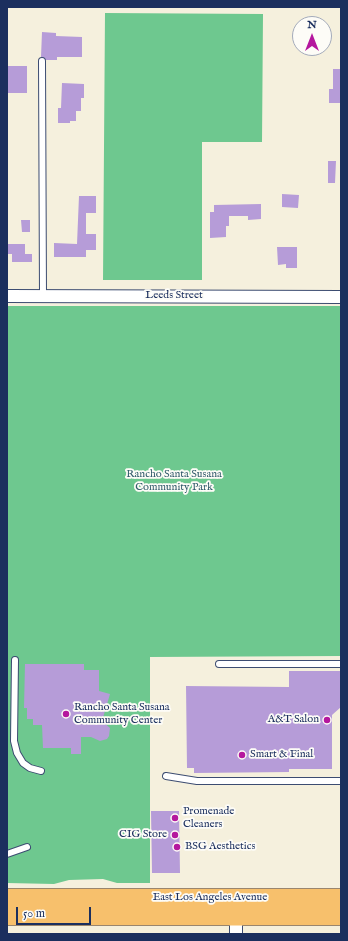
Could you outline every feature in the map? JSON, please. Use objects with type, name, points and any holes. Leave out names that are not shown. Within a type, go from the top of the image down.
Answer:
[{"type":"main road","name":"East Los Angeles Avenue","points":[[7,898],[235,906],[341,916]]},
{"type":"main road","name":"East Los Angeles Avenue","points":[[7,916],[235,906],[341,898]]},
{"type":"street","name":"Leeds Street","points":[[7,296],[341,297]]},
{"type":"street","points":[[235,906],[236,934]]},
{"type":"lane","points":[[42,61],[43,296]]},
{"type":"lane","points":[[14,660],[14,741],[17,753],[23,763],[30,768],[41,771]]},
{"type":"lane","points":[[219,664],[341,664]]},
{"type":"lane","points":[[166,776],[197,782],[341,781]]},
{"type":"lane","points":[[7,854],[27,847]]},
{"type":"green space","points":[[105,13],[263,14],[262,142],[202,142],[202,280],[103,280]]},
{"type":"green space","name":"Rancho Santa Susana Community Park","points":[[7,306],[341,306],[341,656],[150,657],[150,883],[117,883],[103,879],[69,880],[54,884],[7,883]]},
{"type":"building","points":[[42,32],[56,33],[56,36],[82,37],[82,57],[57,57],[57,60],[46,60],[41,57]]},
{"type":"building","points":[[7,66],[27,66],[27,93],[7,93]]},
{"type":"building","points":[[333,69],[341,69],[341,103],[329,103],[329,89],[333,89]]},
{"type":"building","points":[[62,83],[84,84],[84,98],[81,98],[81,111],[76,111],[76,121],[70,121],[70,123],[58,123],[58,108],[61,108]]},
{"type":"building","points":[[328,161],[336,161],[335,183],[328,183]]},
{"type":"building","points":[[282,194],[299,195],[298,208],[282,207]]},
{"type":"building","points":[[79,196],[96,196],[96,213],[86,213],[86,234],[96,234],[96,250],[86,250],[86,257],[54,257],[54,243],[77,244]]},
{"type":"building","points":[[261,204],[261,219],[248,220],[248,216],[229,216],[229,226],[226,226],[226,237],[210,238],[210,212],[214,212],[214,205]]},
{"type":"building","points":[[21,220],[30,220],[30,232],[22,232]]},
{"type":"building","points":[[7,244],[25,244],[25,254],[32,254],[32,262],[12,262],[12,254],[7,254]]},
{"type":"building","points":[[277,247],[297,247],[297,268],[286,268],[286,264],[278,265]]},
{"type":"building","name":"Rancho Santa Susana Community Center","points":[[25,664],[84,664],[84,670],[99,670],[99,691],[110,694],[102,721],[110,728],[107,739],[100,741],[91,737],[81,737],[81,754],[71,754],[71,748],[43,748],[42,725],[33,725],[33,719],[27,719],[27,708],[24,708]]},
{"type":"building","points":[[289,671],[341,671],[341,707],[332,715],[332,769],[289,769],[289,772],[194,773],[194,768],[187,768],[186,686],[289,687]]},
{"type":"building","points":[[151,811],[179,811],[180,873],[152,873]]},
{"type":"place","name":"Rancho Santa Susana Community Center","points":[[66,714]]},
{"type":"place","name":"A&T Salon","points":[[327,720]]},
{"type":"place","name":"Smart & Final","points":[[242,755]]},
{"type":"place","name":"Promenade Cleaners","points":[[175,818]]},
{"type":"place","name":"CIG Store","points":[[175,835]]},
{"type":"place","name":"BSG Aesthetics","points":[[177,847]]}]
